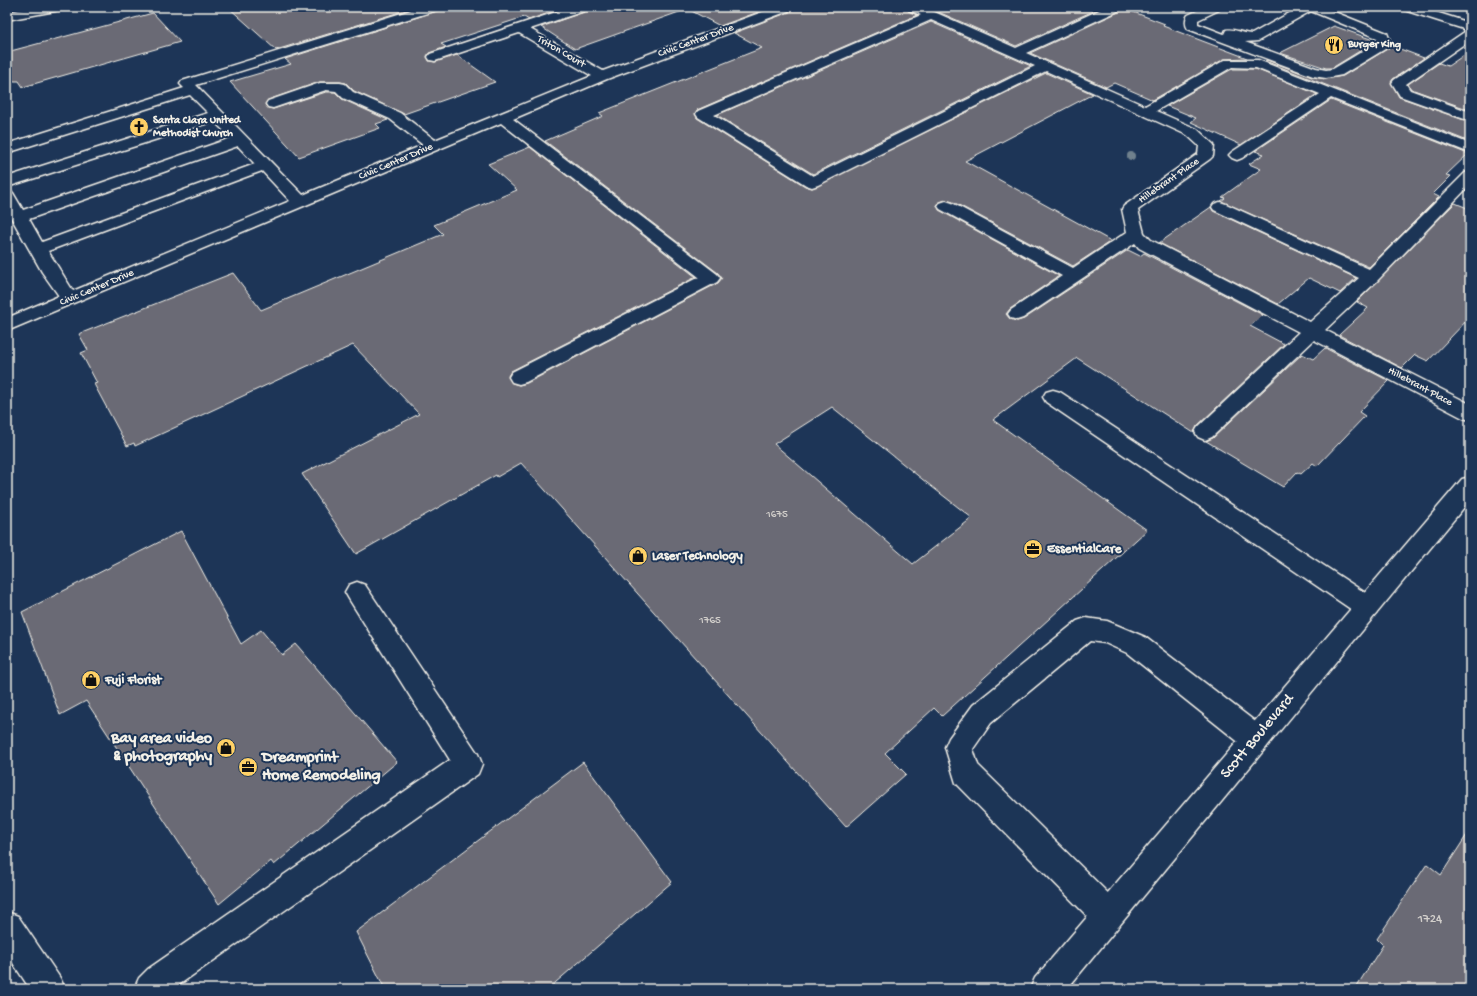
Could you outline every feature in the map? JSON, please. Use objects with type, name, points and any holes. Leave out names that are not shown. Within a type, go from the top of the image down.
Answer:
[{"type":"street","points":[[7,16],[55,7]]},
{"type":"street","points":[[300,202],[187,84],[433,7]]},
{"type":"street","name":"Triton Court","points":[[435,57],[584,7]]},
{"type":"street","name":"Civic Center Drive","points":[[7,325],[602,76],[787,7]]},
{"type":"street","name":"Hillebrant Place","points":[[913,7],[1192,132],[1207,145],[1205,156],[1130,209],[1136,234],[1145,244],[1470,413]]},
{"type":"street","points":[[1016,53],[1116,7]]},
{"type":"street","points":[[1215,7],[1192,18],[1192,26],[1313,72],[1326,74],[1337,72],[1385,43],[1383,36],[1310,7],[1254,38],[1244,38],[1218,28],[1208,22],[1207,18],[1228,7]]},
{"type":"street","points":[[1408,7],[1470,27]]},
{"type":"street","points":[[930,15],[703,114],[812,182],[1046,66]]},
{"type":"street","name":"Triton Court","points":[[520,28],[602,76]]},
{"type":"street","points":[[1470,34],[1399,83],[1405,93],[1470,117]]},
{"type":"street","points":[[1146,111],[1230,63],[1258,64],[1470,149]]},
{"type":"street","points":[[273,104],[325,86],[340,87],[348,95],[395,116],[434,147]]},
{"type":"street","points":[[7,149],[193,90]]},
{"type":"street","points":[[1237,155],[1330,93]]},
{"type":"street","points":[[7,182],[216,115]]},
{"type":"street","points":[[503,118],[711,278],[519,377]]},
{"type":"street","points":[[19,217],[241,140]]},
{"type":"street","points":[[38,249],[265,165]]},
{"type":"street","points":[[1205,432],[1312,331],[1371,278],[1470,176]]},
{"type":"street","points":[[7,196],[38,249],[70,299]]},
{"type":"street","points":[[946,206],[1073,275]]},
{"type":"street","points":[[1220,207],[1371,278]]},
{"type":"street","points":[[1017,314],[1136,234]]},
{"type":"street","points":[[1053,397],[1367,607]]},
{"type":"street","name":"Scott Boulevard","points":[[1046,989],[1470,485]]},
{"type":"street","points":[[150,989],[159,980],[468,764],[357,592]]},
{"type":"street","points":[[1108,915],[966,773],[959,747],[982,714],[1086,629],[1107,632],[1136,645],[1256,739]]},
{"type":"street","points":[[7,927],[49,989]]},
{"type":"building","points":[[228,7],[416,7],[276,50]]},
{"type":"building","points":[[440,7],[566,7],[529,20],[524,17],[441,44],[446,47],[429,53],[427,56],[429,61],[435,62],[457,55],[495,82],[404,114],[354,91],[346,83],[340,82],[320,82],[268,100],[265,105],[268,108],[273,109],[326,92],[335,92],[342,99],[388,120],[376,124],[380,128],[299,157],[230,82],[291,64],[285,59],[437,11]]},
{"type":"building","points":[[590,7],[681,7],[682,11],[575,49],[541,27],[587,11]]},
{"type":"building","points":[[684,7],[772,7],[720,26]]},
{"type":"building","points":[[794,7],[906,7],[908,11],[917,15],[697,110],[695,113],[697,118],[805,186],[812,188],[1046,73],[1093,94],[965,161],[1111,241],[1073,266],[953,202],[946,200],[937,205],[939,210],[1059,276],[1010,309],[1006,314],[1010,319],[1017,321],[1024,319],[1128,250],[1140,256],[1144,253],[1263,315],[1250,326],[1284,344],[1197,426],[1194,433],[1077,358],[993,420],[1147,530],[942,716],[934,708],[885,753],[906,774],[846,827],[521,463],[497,477],[496,475],[356,554],[302,474],[419,414],[353,345],[135,446],[134,443],[127,446],[94,384],[97,383],[81,353],[88,350],[79,334],[233,273],[261,310],[443,234],[434,225],[517,190],[488,164],[530,147],[696,277],[511,371],[508,376],[512,383],[519,385],[527,383],[718,283],[722,278],[718,273],[545,141],[603,116],[599,113],[762,48],[734,33],[792,11]],"holes":[[[832,407],[972,518],[913,564],[774,444]]]},
{"type":"building","points":[[927,7],[1102,7],[1016,46]]},
{"type":"building","points":[[1123,8],[1165,24],[1163,26],[1247,58],[1224,59],[1153,100],[1114,83],[1106,87],[1030,53],[1121,11]]},
{"type":"building","points":[[153,13],[180,42],[23,87],[19,81],[7,81],[7,52]]},
{"type":"building","points":[[931,22],[1031,66],[813,174],[717,115]]},
{"type":"building","name":"Burger King","points":[[1334,26],[1376,41],[1332,68],[1326,68],[1280,53]]},
{"type":"building","points":[[1392,46],[1424,58],[1393,79],[1391,82],[1399,97],[1470,122],[1470,142],[1265,61],[1267,60],[1312,77],[1326,79],[1343,76]]},
{"type":"building","points":[[1470,51],[1470,110],[1411,89],[1408,84],[1439,63],[1448,66]]},
{"type":"building","points":[[1232,69],[1256,69],[1317,94],[1241,145],[1191,122],[1196,118],[1167,106]]},
{"type":"building","points":[[1331,100],[1468,154],[1446,175],[1451,176],[1433,194],[1439,197],[1369,267],[1221,201],[1225,198],[1222,197],[1261,169],[1249,164],[1264,154],[1255,151]]},
{"type":"building","points":[[1455,203],[1470,209],[1470,317],[1428,361],[1415,355],[1402,368],[1339,335],[1368,308],[1357,302]]},
{"type":"building","points":[[1211,207],[1213,211],[1356,278],[1340,293],[1309,278],[1278,304],[1159,243]]},
{"type":"building","points":[[1325,348],[1389,381],[1359,412],[1365,416],[1317,466],[1313,463],[1301,474],[1297,472],[1283,487],[1206,441],[1213,438],[1302,354],[1313,359]]},
{"type":"building","points":[[181,531],[241,644],[261,630],[282,655],[296,644],[397,762],[274,865],[271,861],[219,904],[86,701],[60,715],[22,612]]},
{"type":"building","points":[[583,762],[672,882],[548,989],[385,989],[356,932]]},
{"type":"building","points":[[1470,830],[1470,989],[1355,989],[1383,945],[1377,939],[1427,864],[1441,875]]},
{"type":"place","name":"Burger King","points":[[1334,45]]},
{"type":"place","name":"Santa Clara United Methodist Church","points":[[139,127]]},
{"type":"place","name":"EssentialCare","points":[[1033,549]]},
{"type":"place","name":"Laser Technology","points":[[638,556]]},
{"type":"place","name":"Fuji Florist","points":[[91,680]]},
{"type":"place","name":"Bay area video & photography","points":[[226,748]]},
{"type":"place","name":"Dreamprint Home Remodeling","points":[[248,767]]}]
